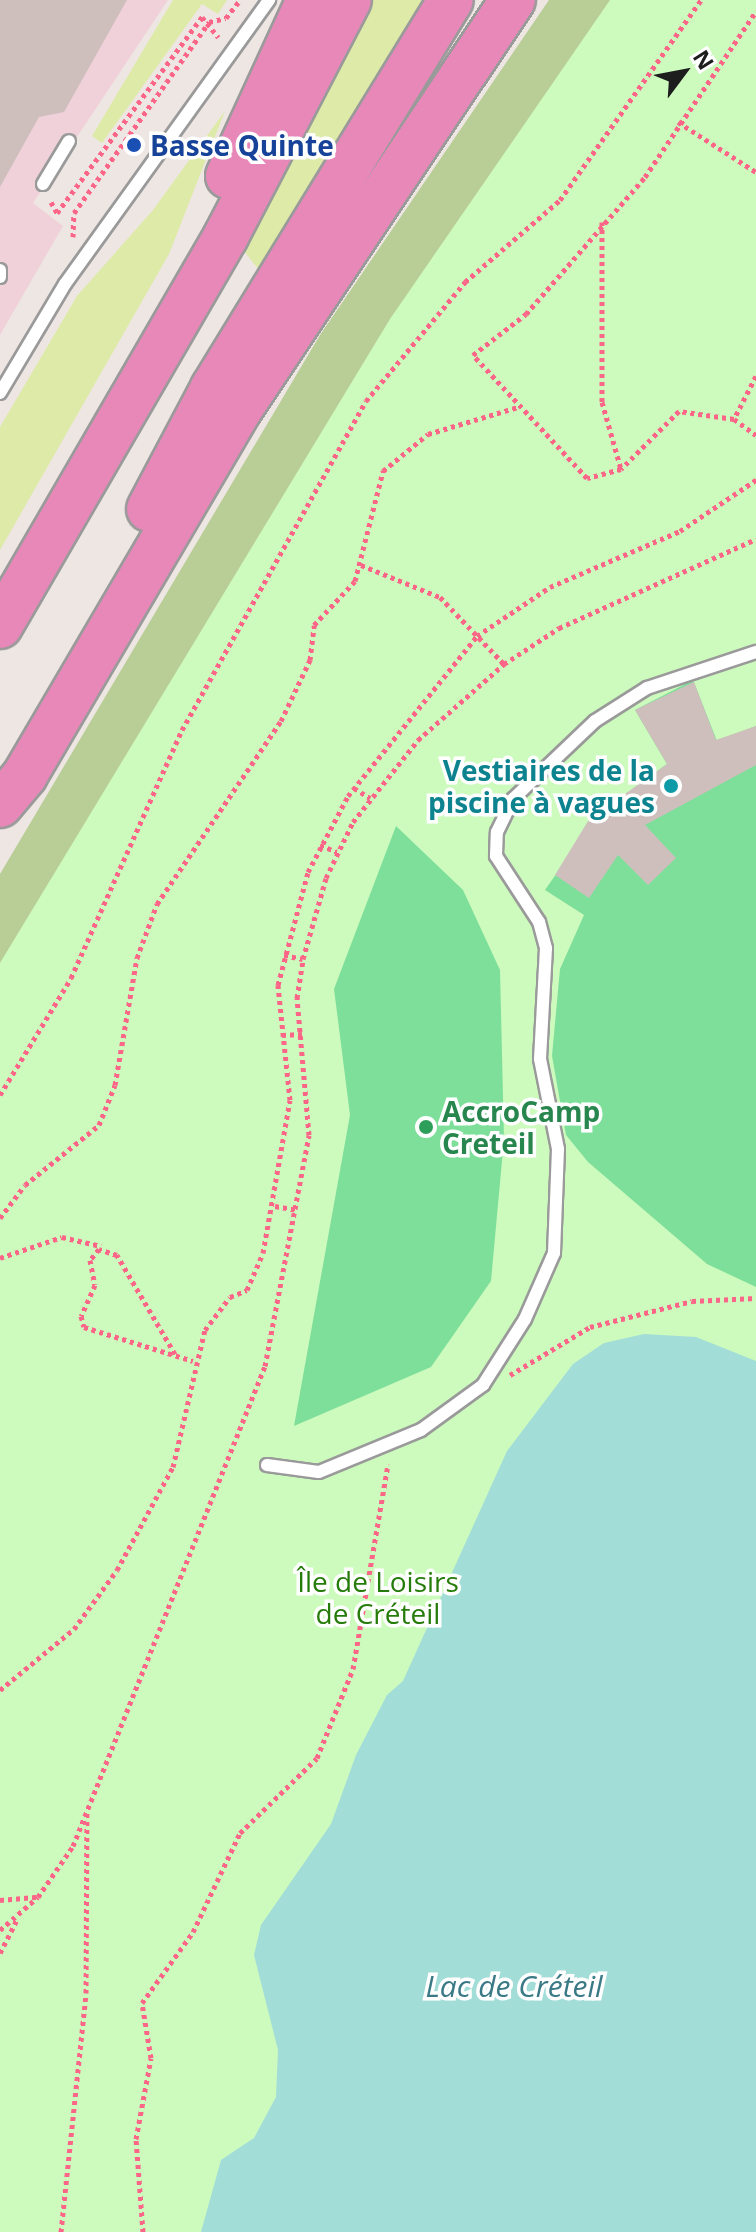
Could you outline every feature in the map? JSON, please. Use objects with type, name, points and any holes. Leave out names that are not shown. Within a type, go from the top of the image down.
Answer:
[{"type":"highway","points":[[0,590],[227,177],[309,0]]},
{"type":"highway","points":[[0,626],[256,182],[349,0]]},
{"type":"highway","points":[[0,804],[12,766],[213,388],[451,0]]},
{"type":"highway","points":[[0,804],[25,775],[240,409],[513,0]]},
{"type":"lane","points":[[0,393],[73,273],[269,0]]},
{"type":"lane","points":[[43,184],[69,141]]},
{"type":"lane","points":[[0,270],[0,277]]},
{"type":"lane","points":[[267,1465],[319,1472],[393,1444],[483,1385],[554,1253],[561,1201],[540,1059],[546,948],[539,922],[496,856],[497,832],[513,799],[595,721],[647,688],[756,652]]},
{"type":"path","points":[[76,234],[74,213],[209,22],[226,18],[240,0]]},
{"type":"path","points":[[0,1095],[71,978],[182,730],[366,401],[465,282],[560,200],[701,0]]},
{"type":"path","points":[[756,11],[678,122],[645,177],[602,221],[526,314],[473,355],[587,478],[621,469],[679,411],[734,419],[756,435]]},
{"type":"path","points":[[55,196],[48,207],[57,213],[202,17],[220,34]]},
{"type":"path","points":[[678,122],[756,172]]},
{"type":"path","points":[[602,221],[602,402],[621,469]]},
{"type":"path","points":[[734,419],[756,376]]},
{"type":"path","points":[[0,1218],[25,1185],[99,1125],[115,1085],[137,958],[157,904],[281,721],[310,660],[314,625],[361,565],[369,511],[390,460],[428,434],[518,407]]},
{"type":"path","points":[[0,1690],[74,1629],[117,1570],[173,1467],[193,1361],[230,1297],[247,1290],[275,1206],[290,1100],[282,1035],[284,955],[319,845],[354,788],[477,636],[550,587],[680,531],[756,480]]},
{"type":"path","points":[[0,1953],[18,1919],[38,1897],[73,1846],[236,1451],[265,1366],[298,1210],[309,1135],[302,1034],[303,959],[337,852],[370,798],[418,740],[504,664],[559,628],[756,539]]},
{"type":"path","points":[[361,565],[440,597],[504,664]]},
{"type":"path","points":[[354,788],[370,798]]},
{"type":"path","points":[[319,845],[337,852]]},
{"type":"path","points":[[284,955],[303,959]]},
{"type":"path","points":[[282,1035],[302,1034]]},
{"type":"path","points":[[275,1206],[298,1210]]},
{"type":"path","points":[[0,1258],[62,1237],[110,1248],[175,1354]]},
{"type":"path","points":[[110,1248],[90,1260],[95,1285],[81,1322],[193,1361]]},
{"type":"path","points":[[483,1385],[590,1327],[692,1301],[756,1298]]},
{"type":"path","points":[[143,2232],[136,2139],[151,2058],[142,2003],[193,1932],[240,1833],[324,1745],[353,1669],[393,1444]]},
{"type":"path","points":[[61,2232],[86,1993],[87,1807]]},
{"type":"path","points":[[0,1900],[38,1897]]},
{"type":"path","points":[[0,1930],[18,1919]]},
{"type":"shaded area","points":[[0,0],[168,0],[33,203],[63,226],[0,335]]},
{"type":"green space","points":[[173,0],[227,0],[218,14],[202,4],[102,143],[92,136]]},
{"type":"green space","points":[[372,0],[425,0],[259,270],[244,251]]},
{"type":"green space","points":[[549,0],[756,0],[0,1032],[0,874],[320,335]]},
{"type":"green space","name":"Île de Loisirs de Créteil","points":[[610,0],[756,0],[756,2232],[0,2232],[0,963],[390,319]]},
{"type":"green space","points":[[225,111],[169,254],[0,550],[0,427],[77,296],[153,210]]},
{"type":"green space","points":[[693,680],[717,741],[756,726],[756,1287],[707,1264],[588,1162],[566,1135],[552,1056],[560,969],[584,915],[545,890],[594,820],[587,813],[604,795],[612,804],[667,764],[635,710]]},
{"type":"green space","name":"AccroCamp Creteil","points":[[396,826],[463,890],[500,970],[504,1139],[491,1281],[431,1367],[294,1426],[350,1115],[334,989]]},
{"type":"water","name":"Lac de Créteil","points":[[644,1334],[696,1337],[756,1361],[756,2232],[201,2232],[221,2160],[254,2138],[276,2097],[278,2050],[254,1955],[261,1925],[331,1824],[356,1755],[387,1695],[403,1681],[507,1451],[573,1364],[604,1343]]},
{"type":"building","points":[[0,0],[127,0],[64,112],[39,117],[0,187]]},
{"type":"building","name":"Vestiaires de la piscine à vagues","points":[[694,682],[716,740],[756,726],[756,765],[645,825],[676,858],[648,885],[618,855],[589,898],[555,875],[604,795],[611,804],[667,764],[635,710]]},
{"type":"place","name":"Basse Quinte","points":[[134,145]]},
{"type":"place","name":"Vestiaires de la piscine à vagues","points":[[671,786]]},
{"type":"place","name":"AccroCamp Creteil","points":[[426,1127]]}]
